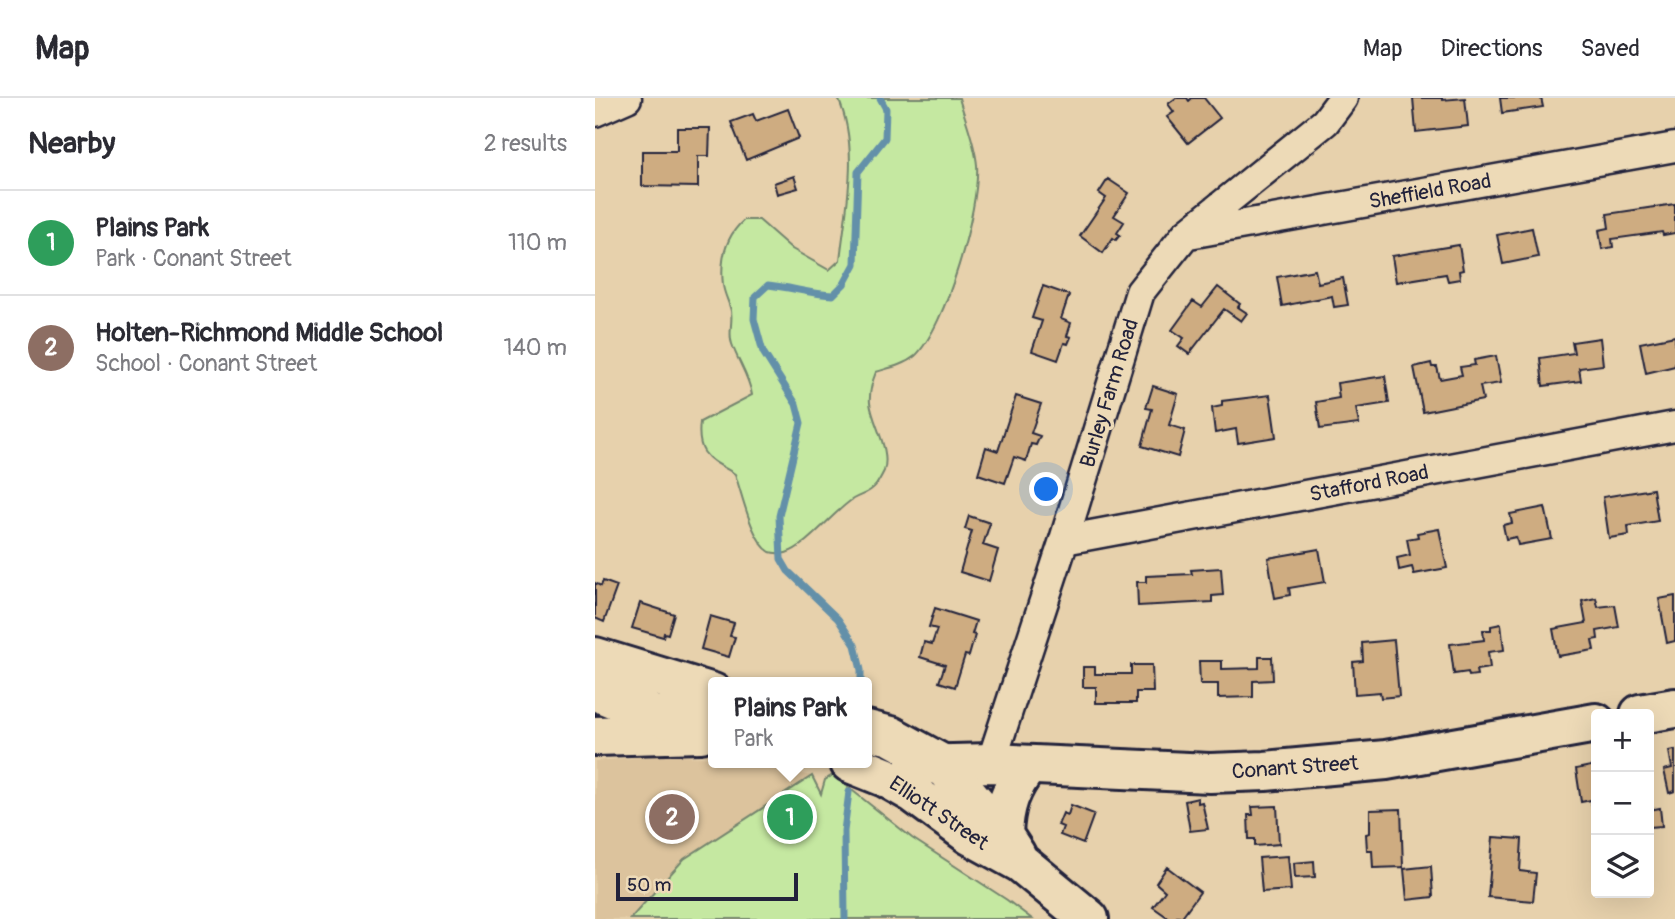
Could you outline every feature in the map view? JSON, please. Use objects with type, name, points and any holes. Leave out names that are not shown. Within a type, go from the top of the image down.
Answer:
[{"type":"main road","points":[[595,657],[706,692]]},
{"type":"main road","points":[[600,697],[648,690],[706,692]]},
{"type":"main road","points":[[600,697],[708,731]]},
{"type":"main road","points":[[1654,712],[1675,708]]},
{"type":"main road","name":"Conant Street","points":[[872,749],[942,764],[1009,764],[1196,773],[1279,770],[1433,753],[1591,724]]},
{"type":"main road","points":[[595,736],[708,732]]},
{"type":"main road","name":"Conant Street","points":[[872,749],[1009,764]]},
{"type":"main road","name":"Elliott Street","points":[[872,757],[885,777],[913,793],[970,835],[1012,849]]},
{"type":"main road","name":"Elliott Street","points":[[942,764],[1012,849],[1089,919]]},
{"type":"main road","points":[[1009,764],[1016,780],[1004,814],[1012,849]]},
{"type":"street","name":"Burley Farm Road","points":[[1009,764],[1064,540],[1140,292],[1186,234],[1325,122],[1343,98]]},
{"type":"street","points":[[595,112],[624,99]]},
{"type":"street","name":"Sheffield Road","points":[[1186,234],[1675,147]]},
{"type":"street","name":"Stafford Road","points":[[1064,540],[1675,426]]},
{"type":"shaded area","points":[[668,755],[708,758],[708,768],[772,768],[812,776],[684,859],[630,919],[595,919],[595,761]]},
{"type":"green space","points":[[838,98],[959,98],[977,165],[973,208],[949,294],[927,341],[911,359],[876,372],[873,380],[870,403],[886,463],[876,485],[853,499],[803,544],[786,553],[773,553],[764,547],[753,528],[735,474],[712,460],[700,442],[700,422],[752,395],[731,340],[730,308],[723,285],[723,257],[728,241],[744,220],[759,220],[792,249],[829,270],[840,260],[850,157],[845,117]]},
{"type":"green space","points":[[833,775],[912,838],[1032,919],[630,919],[684,859],[812,776],[821,794],[825,780]]},
{"type":"building","points":[[1176,98],[1187,98],[1189,101],[1192,98],[1204,98],[1220,118],[1188,143],[1167,117],[1174,112],[1168,104]]},
{"type":"building","points":[[1413,98],[1465,98],[1468,126],[1416,132]]},
{"type":"building","points":[[1500,98],[1541,98],[1543,107],[1502,113]]},
{"type":"building","points":[[788,109],[799,138],[746,160],[731,122],[753,114],[756,121]]},
{"type":"building","points":[[677,128],[710,128],[709,156],[698,156],[698,187],[642,186],[642,151],[677,151]]},
{"type":"building","points":[[794,176],[798,188],[777,194],[774,183]]},
{"type":"building","points":[[1108,179],[1129,193],[1114,216],[1124,222],[1117,233],[1120,235],[1116,240],[1113,238],[1103,253],[1080,236],[1106,198],[1099,193]]},
{"type":"building","points":[[1675,204],[1675,233],[1663,235],[1662,232],[1612,239],[1613,247],[1602,249],[1599,230],[1609,228],[1607,214]]},
{"type":"building","points":[[1532,228],[1538,257],[1503,264],[1497,235]]},
{"type":"building","points":[[1459,245],[1463,270],[1459,271],[1460,279],[1448,281],[1446,274],[1396,282],[1392,256]]},
{"type":"building","points":[[1315,270],[1318,283],[1343,278],[1348,305],[1334,307],[1332,296],[1282,306],[1277,277]]},
{"type":"building","points":[[1043,286],[1069,295],[1061,319],[1071,323],[1067,336],[1071,337],[1068,344],[1064,343],[1058,360],[1032,351],[1042,321],[1032,318]]},
{"type":"building","points":[[1218,287],[1247,313],[1241,321],[1224,309],[1189,354],[1178,346],[1184,338],[1172,330],[1193,301],[1202,307]]},
{"type":"building","points":[[1675,336],[1675,366],[1646,373],[1640,343]]},
{"type":"building","points":[[1600,338],[1603,365],[1579,368],[1581,381],[1543,386],[1540,358],[1574,353],[1572,342]]},
{"type":"building","points":[[1496,356],[1501,383],[1480,386],[1483,400],[1423,412],[1414,367],[1431,363],[1432,367],[1437,367],[1440,379],[1462,375],[1460,367],[1475,365],[1474,360]]},
{"type":"building","points":[[1385,376],[1389,403],[1356,408],[1359,424],[1320,429],[1316,402],[1339,398],[1337,383]]},
{"type":"building","points":[[1153,386],[1178,394],[1169,425],[1185,430],[1178,457],[1142,446],[1152,409],[1146,408]]},
{"type":"building","points":[[1270,395],[1276,437],[1238,443],[1236,429],[1215,433],[1212,408],[1222,406],[1222,401]]},
{"type":"building","points":[[1016,396],[1041,404],[1031,433],[1040,436],[1036,445],[1031,444],[1026,461],[1014,457],[1005,483],[978,474],[986,447],[998,451]]},
{"type":"building","points":[[1653,489],[1658,521],[1628,526],[1629,535],[1609,538],[1603,497]]},
{"type":"building","points":[[1545,507],[1552,539],[1518,545],[1516,537],[1506,539],[1503,525],[1512,523],[1510,514]]},
{"type":"building","points":[[969,516],[990,523],[983,545],[998,550],[989,581],[960,572],[972,531],[965,529]]},
{"type":"building","points":[[1439,529],[1447,568],[1414,574],[1412,567],[1399,570],[1397,558],[1410,555],[1407,539],[1418,537],[1417,533]]},
{"type":"building","points":[[1319,549],[1325,582],[1289,588],[1290,595],[1275,598],[1268,558]]},
{"type":"building","points":[[1221,568],[1223,595],[1212,596],[1212,602],[1138,606],[1137,582],[1146,582],[1146,576],[1192,574],[1191,570]]},
{"type":"building","points":[[603,581],[617,586],[604,622],[595,618],[595,583],[601,586]]},
{"type":"building","points":[[1675,596],[1675,641],[1667,643],[1659,599]]},
{"type":"building","points":[[1596,598],[1598,607],[1615,605],[1619,627],[1597,631],[1598,639],[1592,640],[1594,650],[1558,656],[1553,629],[1586,623],[1582,601]]},
{"type":"building","points":[[640,603],[674,614],[668,634],[664,633],[663,637],[632,628]]},
{"type":"building","points":[[935,608],[976,621],[969,656],[965,655],[955,687],[939,682],[945,665],[920,657],[924,642],[932,644],[937,629],[929,627]]},
{"type":"building","points":[[710,616],[734,623],[730,636],[735,637],[729,657],[701,649]]},
{"type":"building","points":[[1501,624],[1504,650],[1488,652],[1490,668],[1476,670],[1477,675],[1469,676],[1468,672],[1454,674],[1450,644],[1484,640],[1483,630],[1491,630],[1491,626]]},
{"type":"building","points":[[1394,640],[1399,696],[1381,698],[1380,692],[1355,694],[1353,662],[1363,661],[1362,643]]},
{"type":"building","points":[[1259,657],[1272,657],[1273,680],[1253,681],[1253,697],[1218,698],[1218,684],[1200,684],[1199,661],[1222,661],[1222,669],[1259,668]]},
{"type":"building","points":[[1131,665],[1152,665],[1153,692],[1136,692],[1136,703],[1096,703],[1096,687],[1083,687],[1083,667],[1095,667],[1095,674],[1131,674]]},
{"type":"building","points":[[1675,750],[1675,791],[1669,793],[1664,770],[1672,768],[1669,751]]},
{"type":"building","points":[[1591,766],[1591,800],[1581,802],[1576,769]]},
{"type":"building","points":[[1198,798],[1198,803],[1202,802],[1208,829],[1190,831],[1185,801]]},
{"type":"building","points":[[1071,805],[1094,814],[1083,844],[1060,835],[1063,827],[1058,825],[1063,813],[1068,815]]},
{"type":"building","points":[[1277,806],[1279,844],[1255,846],[1255,839],[1249,839],[1248,815],[1253,815],[1252,807]]},
{"type":"building","points":[[1660,808],[1662,826],[1654,827],[1654,809]]},
{"type":"building","points":[[1401,809],[1403,867],[1373,868],[1372,850],[1367,850],[1366,834],[1370,833],[1370,810]]},
{"type":"building","points":[[1493,837],[1522,839],[1520,871],[1536,873],[1533,901],[1488,897]]},
{"type":"building","points":[[1288,856],[1291,890],[1262,892],[1259,858]]},
{"type":"building","points":[[1314,861],[1315,877],[1295,878],[1294,863]]},
{"type":"building","points":[[1431,866],[1433,897],[1407,900],[1404,869]]},
{"type":"building","points":[[1167,867],[1200,892],[1181,918],[1178,916],[1170,919],[1153,907],[1165,891],[1156,883]]},
{"type":"waterway","points":[[861,677],[855,645],[838,619],[788,571],[781,559],[779,516],[801,423],[796,404],[763,352],[754,319],[755,297],[768,285],[833,295],[844,284],[855,264],[858,172],[885,138],[886,109],[880,98]]},
{"type":"waterway","points":[[845,919],[844,831],[849,792]]},
{"type":"place","name":"Holten-Richmond Middle School","points":[[672,817]]},
{"type":"place","name":"Plains Park","points":[[790,817]]}]
